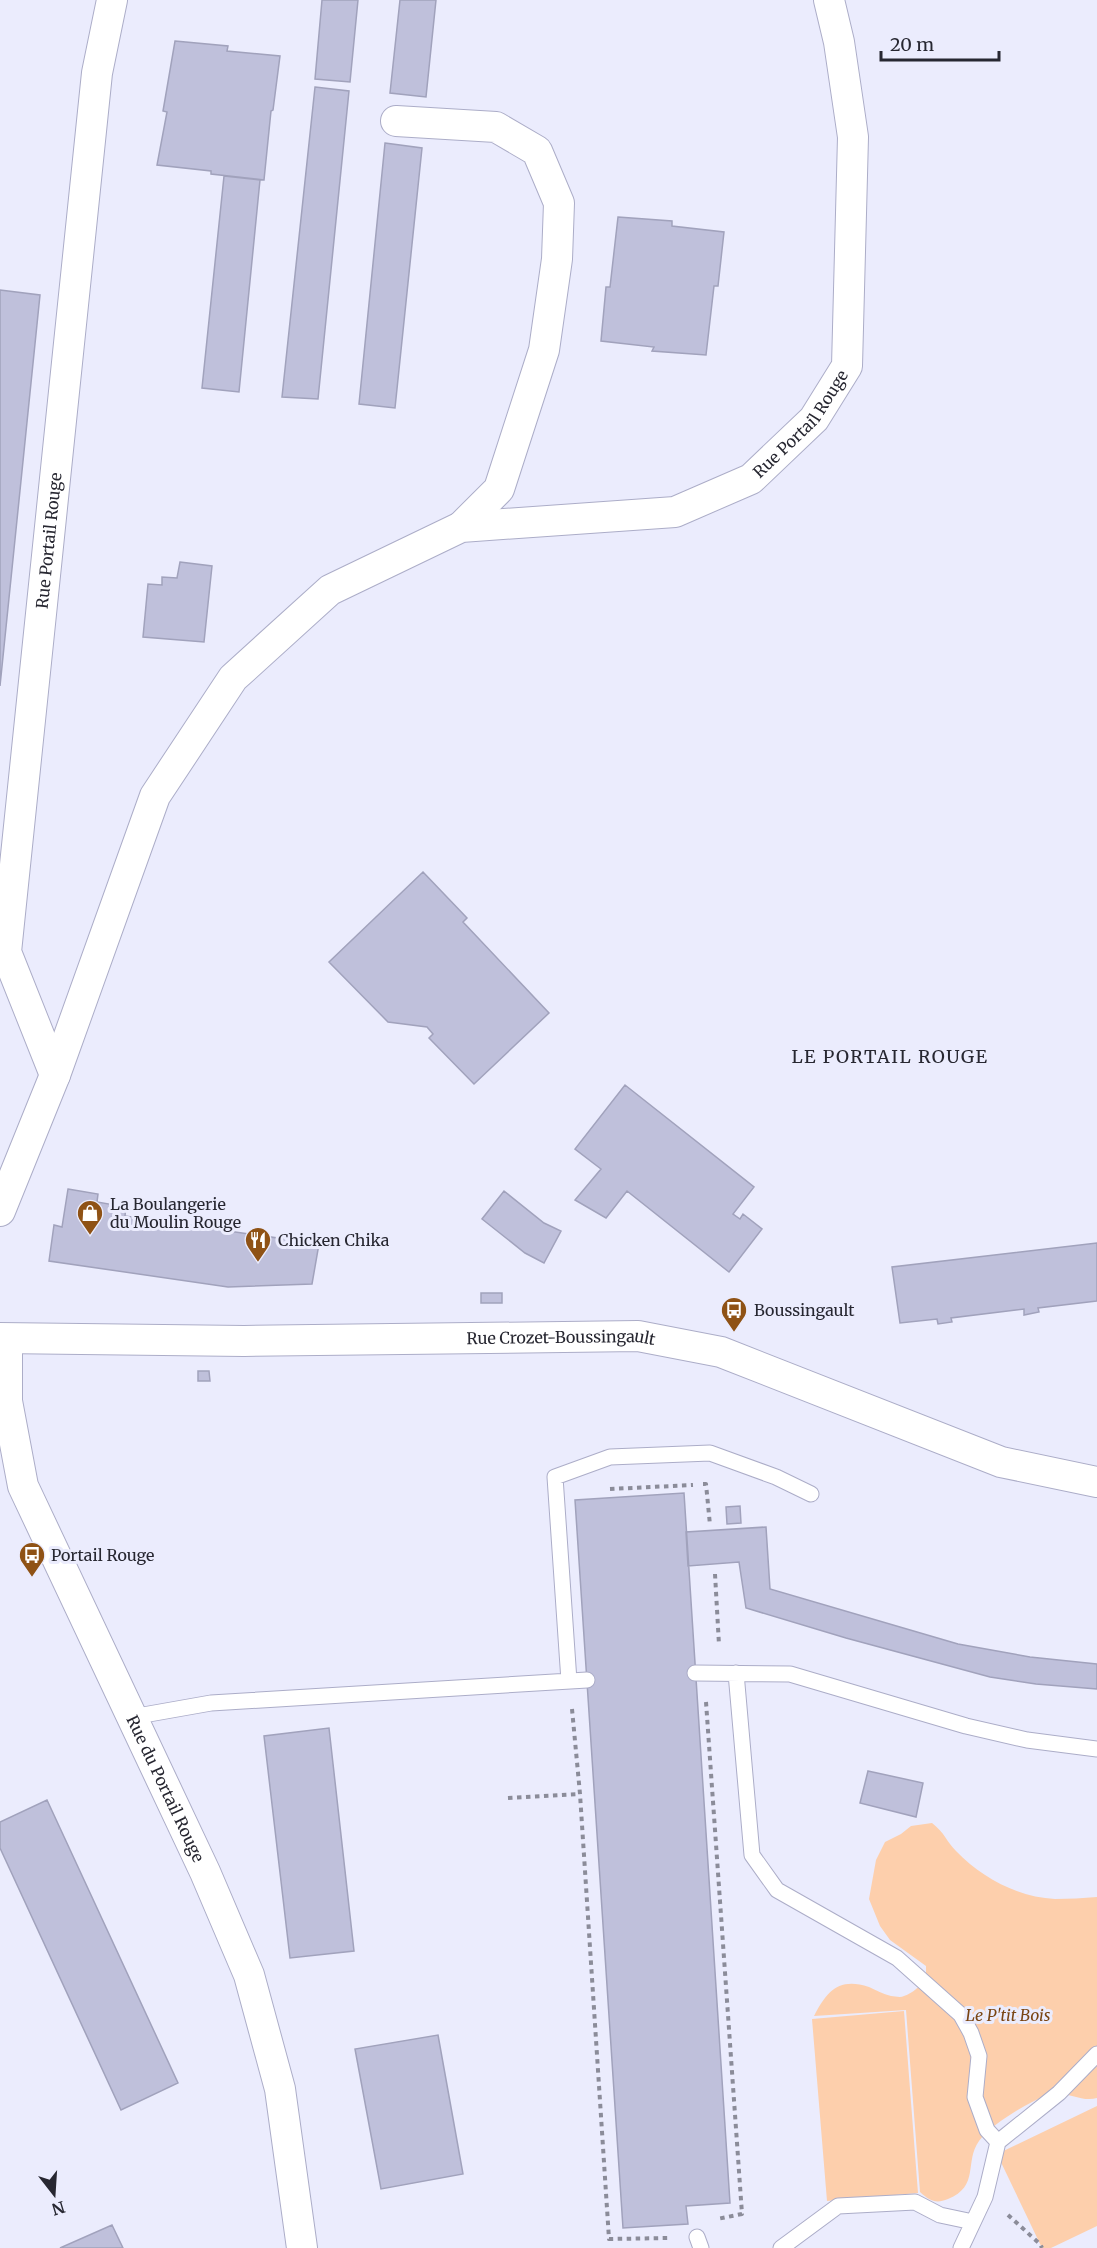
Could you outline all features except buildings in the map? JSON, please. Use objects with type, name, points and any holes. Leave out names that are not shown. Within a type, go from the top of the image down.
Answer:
[{"type":"street","name":"Rue Portail Rouge","points":[[55,1075],[6,952],[96,85],[112,0]]},
{"type":"street","name":"Rue Portail Rouge","points":[[461,527],[675,512],[751,479],[814,419],[847,366],[853,137],[839,42],[829,0]]},
{"type":"street","name":"Rue Portail Rouge","points":[[0,1208],[55,1075],[155,796],[233,678],[330,590],[461,527],[498,489],[544,350],[557,259],[559,203],[537,151],[496,127],[396,121]]},
{"type":"street","name":"Rue Crozet-Boussingault","points":[[4,1338],[244,1341],[638,1336],[721,1352],[1001,1462],[1097,1482]]},
{"type":"street","name":"Rue du Portail Rouge","points":[[4,1338],[7,1401],[23,1486],[206,1872],[249,1975],[280,2089],[302,2248]]},
{"type":"lane","points":[[569,1681],[555,1478],[610,1457],[710,1453],[776,1477],[811,1494]]},
{"type":"lane","points":[[700,1673],[790,1674],[966,1726],[1027,1740],[1097,1749]]},
{"type":"lane","points":[[729,1673],[752,1856],[777,1890],[897,1958],[961,2015],[971,2033],[979,2056],[975,2097],[987,2130],[998,2142]]},
{"type":"lane","points":[[132,1717],[211,1703],[587,1680]]},
{"type":"lane","points":[[961,2248],[985,2197],[998,2142],[1059,2093],[1097,2054]]},
{"type":"lane","points":[[781,2248],[838,2206],[915,2202],[940,2215],[973,2222]]},
{"type":"path","points":[[556,1492],[706,1484],[710,1526]]},
{"type":"path","points":[[715,1574],[729,1673]]},
{"type":"path","points":[[699,2243],[701,2223],[742,2214],[718,1847],[700,1673]]},
{"type":"path","points":[[573,1729],[580,1794],[609,2239],[678,2238]]},
{"type":"path","points":[[508,1798],[580,1794]]},
{"type":"path","points":[[985,2197],[1017,2221],[1042,2248]]},
{"type":"green space","name":"Le P'tit Bois","points":[[932,1823],[977,1870],[1014,1890],[1055,1899],[1097,1897],[1097,2098],[1048,2095],[1011,2114],[979,2141],[964,2187],[958,2194],[940,2201],[930,2199],[920,2192],[906,2010],[814,2016],[829,1993],[842,1985],[859,1984],[888,1995],[901,1997],[919,1987],[926,1979],[926,1966],[890,1940],[880,1926],[869,1899],[876,1860],[885,1842],[911,1826]]},
{"type":"green space","points":[[904,2011],[918,2193],[827,2201],[812,2019]]},
{"type":"green space","points":[[1097,2106],[1097,2226],[1051,2248],[1042,2248],[997,2154]]},
{"type":"place","name":"La Boulangerie du Moulin Rouge","points":[[90,1236]]},
{"type":"place","name":"Chicken Chika","points":[[258,1263]]},
{"type":"place","name":"Boussingault","points":[[734,1333]]},
{"type":"place","name":"Portail Rouge","points":[[32,1578]]},
{"type":"district","name":"LE PORTAIL ROUGE","points":[[890,1057]]}]
